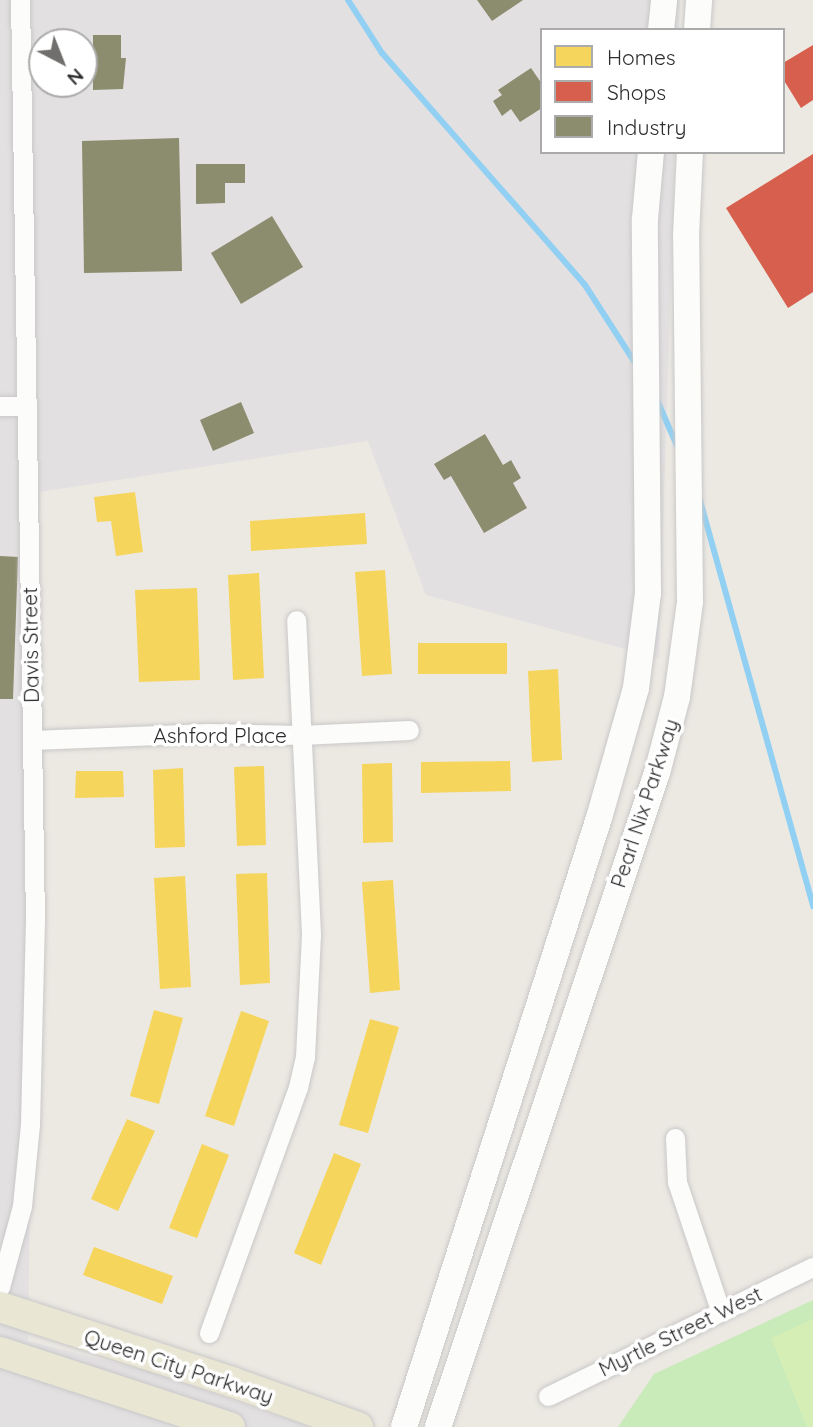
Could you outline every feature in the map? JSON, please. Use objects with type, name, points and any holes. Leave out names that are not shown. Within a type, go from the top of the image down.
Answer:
[{"type":"main road","points":[[662,28],[664,0]]},
{"type":"main road","points":[[697,28],[699,0]]},
{"type":"main road","name":"Pearl Nix Parkway","points":[[404,1427],[599,818],[636,688],[648,593],[645,219],[651,154]]},
{"type":"main road","name":"Pearl Nix Parkway","points":[[438,1427],[657,773],[677,696],[690,601],[686,236],[690,154]]},
{"type":"main road","name":"Queen City Parkway","points":[[0,1307],[232,1382],[358,1427]]},
{"type":"main road","name":"Queen City Parkway","points":[[0,1352],[230,1427]]},
{"type":"street","name":"Davis Street","points":[[0,1287],[22,1206],[30,1124],[35,921],[20,0]]},
{"type":"street","points":[[0,406],[26,406]]},
{"type":"street","points":[[209,1333],[299,1087],[305,1057],[311,934],[296,620]]},
{"type":"street","name":"Ashford Place","points":[[32,740],[208,733],[300,736],[409,730]]},
{"type":"street","points":[[674,1138],[677,1182],[720,1310]]},
{"type":"street","name":"Myrtle Street West","points":[[548,1396],[813,1267]]},
{"type":"shaded area","points":[[0,0],[680,0],[679,28],[540,28],[540,154],[675,154],[659,658],[426,595],[368,441],[40,492],[28,1341],[148,1371],[309,1427],[0,1427]]},
{"type":"green space","points":[[813,1300],[813,1427],[618,1427],[654,1374]]},
{"type":"green space","points":[[813,1319],[813,1427],[807,1427],[771,1338]]},
{"type":"building: Homes","points":[[135,492],[143,552],[116,556],[111,521],[97,522],[94,497]]},
{"type":"building: Homes","points":[[365,513],[367,544],[251,551],[250,521]]},
{"type":"building: Homes","points":[[385,570],[392,674],[362,676],[355,572]]},
{"type":"building: Homes","points":[[259,573],[264,678],[233,680],[228,575]]},
{"type":"building: Homes","points":[[197,588],[200,680],[139,682],[135,590]]},
{"type":"building: Homes","points":[[418,643],[507,643],[507,674],[418,674]]},
{"type":"building: Homes","points":[[558,669],[562,760],[532,762],[528,671]]},
{"type":"building: Homes","points":[[510,761],[511,791],[421,793],[421,762]]},
{"type":"building: Homes","points":[[392,763],[393,842],[363,843],[362,764]]},
{"type":"building: Homes","points":[[264,766],[266,845],[237,846],[234,767]]},
{"type":"building: Homes","points":[[183,768],[185,847],[155,848],[153,770]]},
{"type":"building: Homes","points":[[76,771],[123,771],[124,797],[75,798]]},
{"type":"building: Homes","points":[[267,873],[270,983],[240,985],[236,874]]},
{"type":"building: Homes","points":[[185,876],[191,987],[160,989],[154,878]]},
{"type":"building: Homes","points":[[393,880],[400,990],[370,993],[362,882]]},
{"type":"building: Homes","points":[[154,1010],[183,1018],[159,1104],[130,1096]]},
{"type":"building: Homes","points":[[241,1011],[269,1021],[234,1126],[205,1116]]},
{"type":"building: Homes","points":[[370,1019],[399,1027],[368,1133],[339,1125]]},
{"type":"building: Homes","points":[[127,1119],[155,1131],[118,1211],[91,1199]]},
{"type":"building: Homes","points":[[202,1144],[229,1155],[197,1238],[169,1228]]},
{"type":"building: Homes","points":[[334,1153],[361,1164],[321,1265],[294,1253]]},
{"type":"building: Homes","points":[[94,1247],[173,1276],[162,1304],[83,1275]]},
{"type":"building: Shops","points":[[813,45],[813,100],[801,108],[785,82],[785,62]]},
{"type":"building: Shops","points":[[813,154],[813,292],[788,308],[726,208]]},
{"type":"building: Industry","points":[[477,0],[523,0],[492,21]]},
{"type":"building: Industry","points":[[98,35],[121,35],[121,58],[126,58],[123,89],[98,90]]},
{"type":"building: Industry","points":[[531,68],[540,81],[540,109],[520,122],[511,109],[502,116],[493,101],[502,95],[498,90]]},
{"type":"building: Industry","points":[[179,138],[182,271],[84,273],[82,141]]},
{"type":"building: Industry","points":[[196,164],[245,164],[245,183],[225,183],[225,203],[196,204]]},
{"type":"building: Industry","points":[[272,216],[303,267],[241,304],[211,253]]},
{"type":"building: Industry","points":[[241,402],[254,433],[213,451],[200,420]]},
{"type":"building: Industry","points":[[485,434],[503,465],[511,460],[521,478],[513,483],[527,508],[484,533],[451,476],[444,480],[434,464]]},
{"type":"building: Industry","points":[[0,556],[18,557],[13,699],[0,699]]},
{"type":"waterway","points":[[348,0],[382,53],[585,285],[636,364]]},
{"type":"waterway","points":[[657,400],[678,448]]},
{"type":"waterway","points":[[699,497],[813,906]]}]
